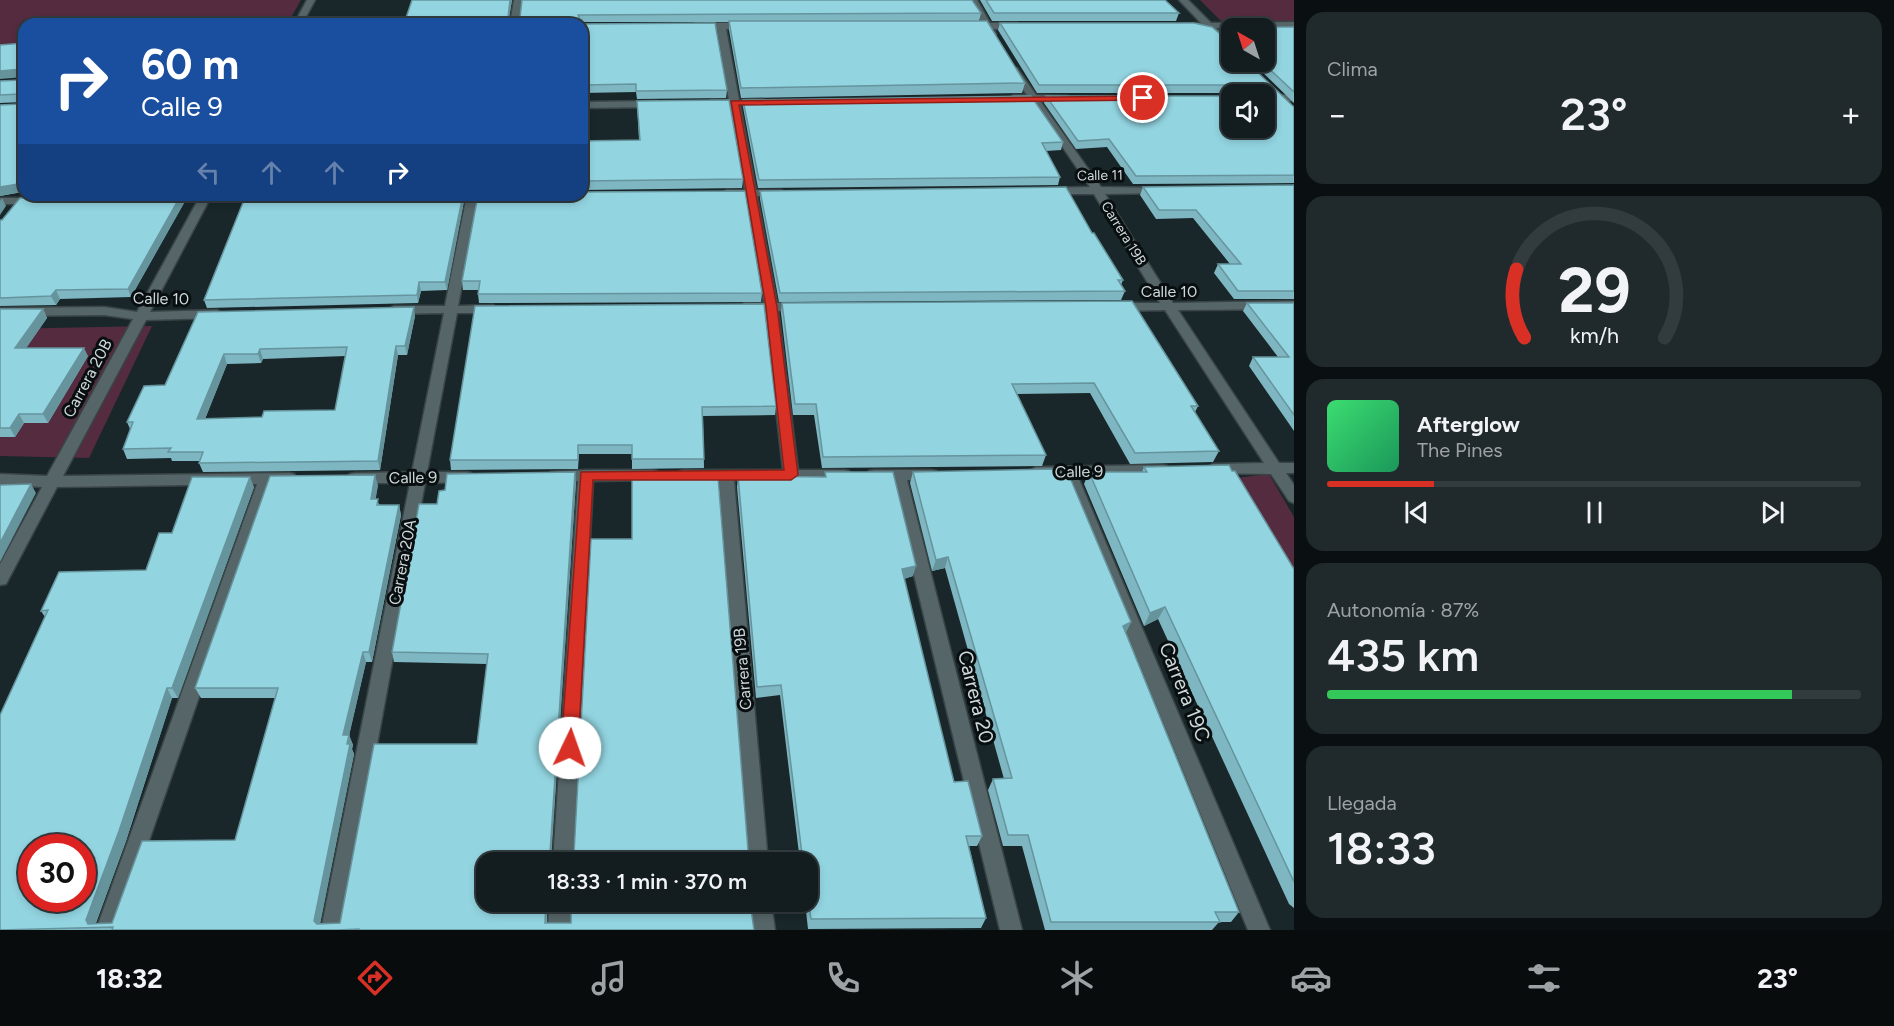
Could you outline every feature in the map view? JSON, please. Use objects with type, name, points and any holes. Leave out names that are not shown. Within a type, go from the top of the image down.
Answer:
[{"type":"street","points":[[301,18],[311,0]]},
{"type":"street","points":[[515,18],[518,0]]},
{"type":"street","points":[[973,0],[999,45]]},
{"type":"street","points":[[1183,0],[1221,38]]},
{"type":"street","points":[[1174,26],[1294,25]]},
{"type":"street","points":[[686,26],[755,26]]},
{"type":"street","points":[[721,26],[771,307],[791,475]]},
{"type":"street","points":[[953,26],[1023,26]]},
{"type":"street","name":"Carrera 19B","points":[[1010,63],[1097,190],[1170,308],[1294,497]]},
{"type":"street","points":[[1275,92],[1294,111]]},
{"type":"street","points":[[1009,99],[1079,98]]},
{"type":"street","points":[[1275,98],[1294,98]]},
{"type":"street","points":[[699,103],[770,102]]},
{"type":"street","points":[[588,105],[664,104]]},
{"type":"street","name":"Calle 11","points":[[1038,191],[1178,190]]},
{"type":"street","points":[[717,193],[799,193]]},
{"type":"street","points":[[0,201],[36,201]]},
{"type":"street","name":"Carrera 20B","points":[[0,579],[203,201]]},
{"type":"street","name":"Carrera 20A","points":[[332,930],[450,309],[468,201]]},
{"type":"street","name":"Calle 10","points":[[1100,307],[1294,305]]},
{"type":"street","points":[[736,307],[818,307]]},
{"type":"street","points":[[379,311],[509,309]]},
{"type":"street","name":"Calle 10","points":[[0,312],[104,311],[141,316],[236,314]]},
{"type":"street","points":[[1196,469],[1294,468]]},
{"type":"street","name":"Calle 9","points":[[1024,473],[1173,470]]},
{"type":"street","name":"Carrera 19C","points":[[1069,472],[1259,930]]},
{"type":"street","points":[[541,476],[944,474]]},
{"type":"street","points":[[564,852],[586,475]]},
{"type":"street","name":"Carrera 19B","points":[[726,475],[757,852]]},
{"type":"street","name":"Calle 9","points":[[337,478],[485,476]]},
{"type":"street","name":"Carrera 20","points":[[898,476],[1011,930]]},
{"type":"street","points":[[107,930],[267,478]]},
{"type":"street","points":[[0,479],[52,482],[302,478]]},
{"type":"street","points":[[559,930],[560,912]]},
{"type":"street","points":[[762,912],[764,930]]},
{"type":"shaded area","points":[[0,0],[301,0],[291,18],[18,18],[18,44],[0,46]]},
{"type":"shaded area","points":[[1200,0],[1294,0],[1294,21],[1275,21],[1275,18],[1221,18],[1221,21]]},
{"type":"shaded area","points":[[152,326],[89,458],[0,456],[0,329]]},
{"type":"shaded area","points":[[1269,474],[1294,517],[1294,582],[1236,478]]},
{"type":"building","points":[[412,0],[510,0],[508,18],[406,18]]},
{"type":"building","points":[[522,0],[972,0],[981,13],[578,15],[579,18],[508,18],[520,17]]},
{"type":"building","points":[[986,0],[1165,0],[1179,13],[994,13]]},
{"type":"building","points":[[729,21],[987,21],[1025,83],[741,88]]},
{"type":"building","points":[[715,23],[727,90],[636,91],[636,84],[588,85],[588,24]]},
{"type":"building","points":[[1000,23],[1194,23],[1212,27],[1221,35],[1221,72],[1257,72],[1270,84],[1221,85],[1039,85]]},
{"type":"building","points":[[1275,27],[1294,27],[1294,92],[1273,72],[1275,72]]},
{"type":"building","points":[[18,44],[18,69],[0,71],[0,45]]},
{"type":"building","points":[[18,80],[18,94],[0,95],[0,81]]},
{"type":"building","points":[[1275,89],[1294,107],[1294,175],[1136,176],[1109,139],[1078,141],[1046,96],[1221,96],[1221,138],[1275,138]]},
{"type":"building","points":[[1031,96],[1063,142],[1042,143],[1060,177],[759,180],[743,100]]},
{"type":"building","points":[[729,100],[743,179],[588,181],[588,141],[640,140],[637,101]]},
{"type":"building","points":[[18,104],[18,184],[0,187],[0,105]]},
{"type":"building","points":[[1294,185],[1294,291],[1238,291],[1218,264],[1241,264],[1196,210],[1159,210],[1143,187]]},
{"type":"building","points":[[1066,187],[1092,233],[1123,280],[1118,280],[1125,291],[780,293],[760,191]]},
{"type":"building","points":[[745,191],[762,293],[478,294],[480,281],[462,281],[477,201],[588,201],[588,192]]},
{"type":"building","points":[[18,200],[178,201],[128,289],[56,290],[51,296],[0,298],[0,220]]},
{"type":"building","points":[[244,201],[462,201],[445,282],[419,282],[417,295],[204,300]]},
{"type":"building","points":[[1132,301],[1198,406],[1191,406],[1219,451],[1135,453],[1094,383],[1012,384],[1046,455],[823,457],[816,404],[795,404],[782,303]]},
{"type":"building","points":[[1247,303],[1294,303],[1294,415],[1253,357],[1289,357]]},
{"type":"building","points":[[764,304],[776,406],[702,407],[704,459],[632,459],[632,445],[578,445],[578,460],[450,460],[475,306]]},
{"type":"building","points":[[414,307],[405,346],[396,346],[378,461],[199,463],[203,452],[168,452],[171,448],[123,449],[133,422],[127,422],[144,386],[165,385],[198,312]],"holes":[[[347,347],[335,410],[264,411],[262,417],[197,419],[224,354],[258,354],[260,349]]]},
{"type":"building","points":[[0,309],[43,309],[15,348],[84,348],[43,414],[19,414],[10,428],[0,428]]},
{"type":"building","points":[[1229,465],[1232,471],[1235,471],[1294,569],[1294,882],[1165,607],[1150,613],[1089,472],[1147,472],[1144,467]]},
{"type":"building","points":[[1053,469],[1055,473],[1068,473],[1131,622],[1123,626],[1239,912],[1215,912],[1220,922],[1051,922],[1028,835],[1008,835],[993,779],[1012,778],[948,557],[936,560],[913,472]]},
{"type":"building","points":[[575,472],[550,852],[476,852],[476,912],[546,912],[545,923],[571,923],[571,912],[751,912],[754,930],[112,930],[113,927],[0,930],[0,715],[48,610],[41,611],[59,572],[146,570],[159,533],[172,533],[192,477],[250,477],[172,688],[167,688],[96,893],[96,834],[18,834],[18,912],[89,912],[86,920],[88,924],[112,923],[142,841],[235,840],[278,688],[195,688],[270,476],[375,475],[371,499],[378,499],[377,505],[399,505],[369,652],[363,652],[343,735],[349,735],[347,744],[350,744],[314,921],[317,924],[340,923],[374,744],[477,744],[488,654],[392,652],[419,504],[437,504],[439,491],[445,490],[447,474]]},
{"type":"building","points":[[632,472],[705,473],[705,477],[718,477],[748,852],[574,852],[591,539],[632,539]]},
{"type":"building","points":[[825,472],[893,472],[916,566],[902,569],[954,782],[968,781],[982,836],[966,836],[986,918],[811,919],[810,912],[818,912],[818,852],[802,852],[781,685],[757,687],[738,476],[826,477]]},
{"type":"building","points":[[31,484],[0,543],[0,485]]},
{"type":"route","points":[[570,748],[586,475],[791,475],[771,307],[735,103],[1143,98]]}]
